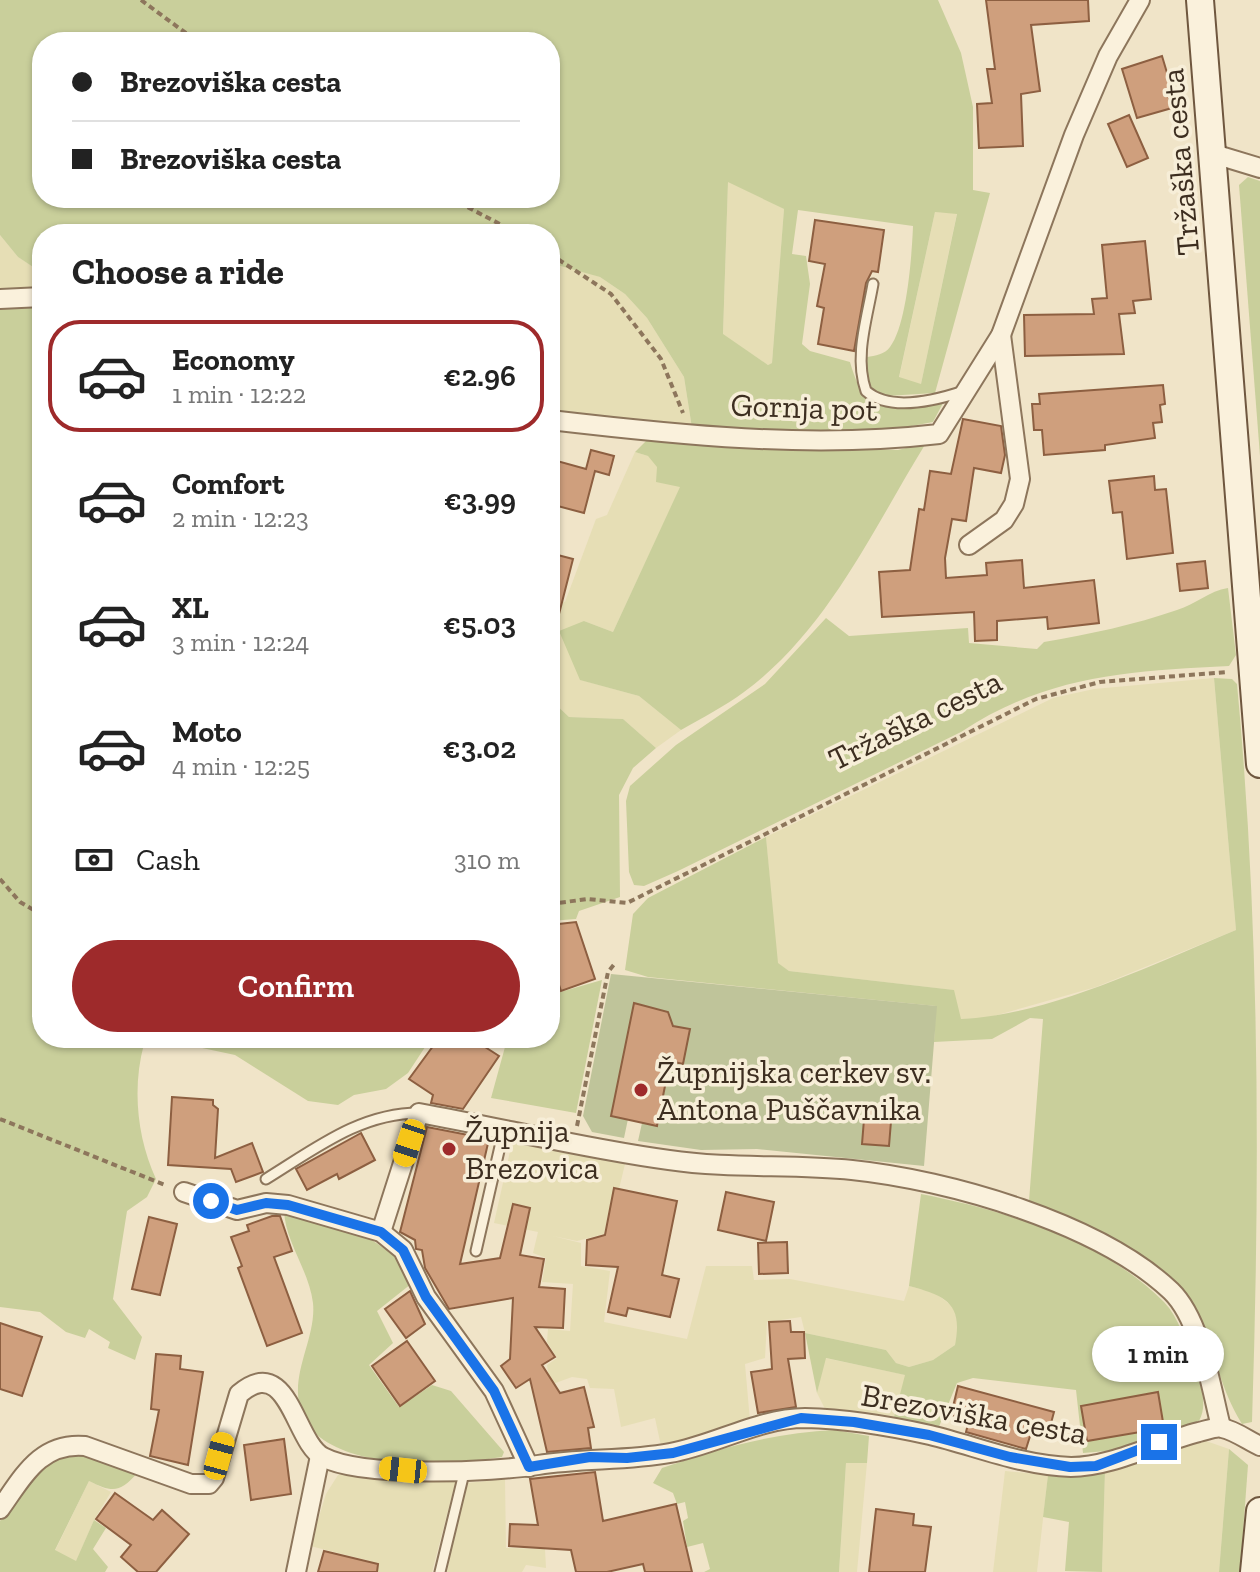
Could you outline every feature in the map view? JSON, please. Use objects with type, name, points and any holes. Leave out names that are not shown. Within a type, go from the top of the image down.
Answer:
[{"type":"main road","name":"Tržaška cesta","points":[[1200,0],[1253,556],[1254,670],[1260,764]]},
{"type":"main road","points":[[1254,1572],[1260,1511]]},
{"type":"street","name":"Gornja pot","points":[[560,421],[691,433],[880,441],[939,434],[971,388],[1001,335],[1074,135],[1108,56],[1140,0]]},
{"type":"street","points":[[1214,154],[1260,168]]},
{"type":"street","points":[[0,299],[32,297]]},
{"type":"street","name":"Gornja pot","points":[[969,545],[1004,520],[1014,504],[1020,479],[1001,335]]},
{"type":"street","points":[[381,1232],[419,1113],[671,1161],[850,1170],[908,1177],[991,1200],[1111,1249],[1173,1293],[1190,1323],[1203,1358],[1221,1427],[1260,1446]]},
{"type":"street","points":[[184,1192],[237,1210],[266,1203],[288,1205],[381,1232],[403,1250],[426,1297],[494,1391],[529,1467]]},
{"type":"street","points":[[0,1509],[41,1457],[68,1445],[85,1446],[191,1484],[209,1484],[214,1478],[231,1412],[239,1394],[249,1386],[260,1384],[282,1393],[292,1404],[306,1442],[320,1456],[296,1572]]},
{"type":"street","name":"Brezoviška cesta","points":[[320,1456],[346,1463],[464,1473],[590,1457],[627,1458],[673,1453],[801,1418],[914,1432],[1010,1457],[1070,1467],[1096,1466],[1159,1442],[1221,1427]]},
{"type":"lane","points":[[873,284],[860,358],[860,373],[866,391],[886,401],[900,402],[927,400],[971,388]]},
{"type":"lane","points":[[266,1179],[360,1122],[395,1113],[419,1113]]},
{"type":"lane","points":[[476,1251],[504,1129]]},
{"type":"lane","points":[[440,1572],[464,1473]]},
{"type":"path","points":[[141,0],[184,32]]},
{"type":"path","points":[[469,208],[500,224]]},
{"type":"path","points":[[560,261],[611,294],[661,359],[691,433]]},
{"type":"path","name":"Tržaška cesta","points":[[560,903],[588,899],[627,903],[1036,699],[1100,682],[1254,670]]},
{"type":"path","points":[[0,879],[20,902],[32,909]]},
{"type":"path","points":[[574,1141],[608,972],[616,962]]},
{"type":"path","points":[[0,1119],[184,1192]]},
{"type":"shaded area","points":[[728,181],[784,209],[772,363],[768,365],[723,335]]},
{"type":"shaded area","points":[[935,212],[957,213],[921,384],[911,383],[899,378]]},
{"type":"shaded area","points":[[0,235],[18,257],[32,266],[32,290],[0,292]]},
{"type":"shaded area","points":[[560,263],[600,277],[625,294],[647,318],[684,377],[692,428],[560,415]]},
{"type":"shaded area","points":[[635,452],[648,456],[681,486],[613,632],[584,621],[581,680],[639,696],[681,730],[656,748],[623,719],[569,717],[560,708],[560,601],[565,602],[596,519],[607,515]]},
{"type":"shaded area","points":[[1214,678],[1236,930],[1096,987],[987,1018],[960,1019],[953,990],[789,971],[777,963],[766,837],[1053,698],[1094,689]]},
{"type":"shaded area","points":[[513,1138],[626,1160],[619,1189],[614,1188],[604,1234],[577,1241],[553,1236],[581,1243],[581,1266],[610,1271],[604,1322],[687,1339],[706,1266],[752,1266],[754,1280],[790,1279],[904,1301],[909,1286],[935,1293],[952,1306],[960,1321],[955,1345],[933,1360],[909,1367],[896,1363],[886,1350],[805,1333],[801,1317],[767,1322],[765,1358],[745,1364],[750,1421],[661,1446],[655,1418],[621,1427],[614,1389],[590,1388],[587,1379],[572,1377],[550,1385],[547,1365],[557,1358],[547,1342],[548,1329],[570,1331],[573,1284],[542,1282],[546,1258],[533,1253],[538,1232],[494,1223]]},
{"type":"shaded area","points":[[825,1358],[906,1375],[893,1421],[826,1411],[817,1393]]},
{"type":"shaded area","points":[[1206,1441],[1229,1449],[1219,1572],[1102,1572],[1105,1471],[1176,1447]]},
{"type":"shaded area","points":[[846,1463],[867,1463],[857,1572],[839,1572]]},
{"type":"shaded area","points":[[1005,1471],[1048,1475],[1037,1572],[993,1572]]},
{"type":"shaded area","points":[[353,1472],[456,1480],[432,1572],[371,1571],[370,1561],[310,1546],[326,1494],[338,1475]]},
{"type":"shaded area","points":[[505,1479],[506,1548],[545,1549],[546,1568],[526,1565],[522,1572],[447,1572],[457,1513],[467,1483]]},
{"type":"shaded area","points":[[89,1481],[111,1492],[94,1520],[76,1562],[55,1551]]},
{"type":"green space","points":[[0,0],[938,0],[961,53],[973,107],[973,190],[990,193],[935,393],[886,396],[868,389],[864,375],[867,357],[888,349],[901,323],[908,289],[913,226],[798,210],[792,254],[806,256],[810,284],[802,344],[810,351],[850,362],[857,382],[874,403],[895,407],[943,403],[933,422],[858,436],[692,428],[684,377],[647,318],[625,294],[600,277],[560,266],[560,224],[32,224],[32,266],[18,257],[0,235]],"holes":[[[728,182],[784,209],[772,363],[768,365],[723,334]],[[935,212],[957,214],[921,384],[899,377]]]},
{"type":"green space","points":[[1248,177],[1260,181],[1260,456],[1239,185]]},
{"type":"green space","points":[[32,303],[32,1048],[143,1048],[138,1078],[138,1113],[144,1147],[156,1179],[147,1197],[127,1211],[113,1299],[142,1337],[135,1360],[108,1348],[110,1342],[89,1329],[85,1338],[66,1332],[40,1312],[0,1307],[0,305]]},
{"type":"green space","points":[[648,439],[898,450],[926,443],[847,576],[800,639],[774,667],[744,692],[681,730],[639,696],[580,680],[560,633],[560,631],[584,621],[613,632],[680,487],[656,482],[657,467],[648,456],[635,452]]},
{"type":"green space","points":[[1228,588],[1236,655],[1229,666],[1123,674],[1057,687],[1025,698],[678,871],[644,886],[634,885],[629,872],[626,801],[630,786],[676,745],[765,684],[826,618],[849,636],[968,628],[969,643],[1037,649],[1044,642],[1112,629],[1161,615]]},
{"type":"green space","points":[[1214,678],[1232,679],[1237,684],[1254,960],[1257,1145],[1255,1330],[1252,1422],[1242,1424],[1201,1322],[1170,1279],[1127,1246],[1029,1201],[1043,1019],[1030,1018],[992,1039],[934,1042],[936,1006],[648,977],[625,970],[633,914],[648,898],[766,837],[778,963],[789,971],[954,990],[961,1019],[1030,1008],[1065,998],[1236,930]]},
{"type":"green space","points":[[560,708],[569,717],[623,719],[656,748],[633,768],[619,795],[620,897],[579,911],[576,919],[560,920]]},
{"type":"green space","points":[[611,974],[937,1006],[924,1166],[757,1149],[701,1150],[638,1141],[642,1123],[658,1126],[670,1061],[683,1063],[690,1029],[673,1026],[667,1012],[643,1006],[631,1017],[611,1115],[628,1119],[624,1138],[592,1132],[583,1116]]},
{"type":"green space","points":[[602,980],[576,1113],[491,1098],[505,1048],[560,1048],[560,992]]},
{"type":"green space","points":[[202,1048],[424,1048],[408,1073],[386,1089],[354,1095],[338,1105],[308,1101],[235,1055]]},
{"type":"green space","points":[[921,1194],[985,1209],[1050,1231],[1112,1261],[1139,1280],[1164,1302],[1182,1330],[1202,1392],[1203,1407],[1199,1421],[1118,1450],[1083,1453],[1076,1390],[973,1378],[957,1383],[938,1429],[893,1421],[905,1375],[826,1358],[817,1393],[805,1333],[886,1350],[896,1363],[909,1367],[933,1360],[955,1345],[957,1320],[949,1304],[942,1298],[909,1286]]},
{"type":"green space","points":[[284,1210],[363,1234],[401,1260],[411,1284],[377,1311],[393,1343],[369,1365],[399,1407],[432,1385],[451,1391],[504,1452],[502,1457],[413,1463],[380,1460],[349,1452],[323,1439],[305,1420],[298,1382],[312,1326],[313,1303],[307,1279],[288,1233]]},
{"type":"green space","points":[[835,1430],[869,1436],[867,1463],[846,1463],[839,1572],[704,1572],[710,1569],[703,1543],[687,1547],[683,1521],[688,1518],[685,1502],[677,1504],[673,1493],[653,1483],[662,1468],[747,1443],[790,1434]]},
{"type":"green space","points":[[1229,1449],[1248,1465],[1240,1572],[1219,1572]]},
{"type":"green space","points":[[75,1452],[138,1472],[116,1489],[104,1488],[89,1481],[55,1550],[76,1561],[94,1520],[106,1528],[93,1549],[108,1567],[105,1572],[0,1572],[0,1521],[45,1462]]},
{"type":"green space","points":[[1105,1471],[1102,1572],[1065,1571],[1069,1522],[1043,1517],[1048,1475],[1091,1475]]},
{"type":"building","points":[[986,0],[1088,0],[1089,21],[1031,25],[1040,91],[1021,94],[1023,146],[979,148],[977,104],[992,103],[987,69],[995,69]]},
{"type":"building","points":[[1162,56],[1173,93],[1168,95],[1172,108],[1137,118],[1122,69]]},
{"type":"building","points":[[1129,115],[1148,158],[1127,167],[1108,124]]},
{"type":"building","points":[[815,220],[884,230],[878,272],[872,271],[866,283],[854,351],[818,344],[824,308],[817,306],[825,264],[809,261]]},
{"type":"building","points":[[1145,241],[1151,299],[1133,301],[1135,313],[1119,314],[1124,354],[1025,356],[1024,315],[1094,314],[1092,299],[1107,298],[1102,245]]},
{"type":"building","points":[[1163,385],[1165,404],[1160,405],[1162,422],[1153,423],[1155,438],[1105,445],[1105,450],[1044,455],[1042,430],[1034,430],[1032,404],[1040,404],[1039,394]]},
{"type":"building","points":[[963,419],[1001,426],[1005,455],[1001,473],[974,468],[966,521],[952,519],[945,558],[946,578],[987,575],[986,563],[1022,560],[1024,588],[1094,580],[1099,623],[1048,629],[1047,617],[997,621],[997,640],[975,641],[974,612],[882,617],[879,572],[910,570],[919,509],[924,510],[930,471],[951,474]]},
{"type":"building","points":[[591,450],[614,456],[609,475],[595,471],[584,513],[560,507],[560,462],[586,469]]},
{"type":"building","points":[[1154,476],[1155,490],[1166,489],[1173,553],[1127,559],[1122,512],[1113,513],[1109,481]]},
{"type":"building","points":[[560,556],[573,559],[560,610]]},
{"type":"building","points":[[1205,561],[1208,588],[1180,591],[1177,564]]},
{"type":"building","points":[[576,922],[595,979],[561,991],[560,988],[560,924]]},
{"type":"building","name":"Župnijska cerkev sv. Antona Puščavnika","points":[[634,1003],[668,1012],[673,1026],[690,1029],[683,1064],[670,1061],[657,1126],[611,1116]]},
{"type":"building","points":[[432,1048],[487,1048],[499,1056],[463,1109],[431,1103],[433,1095],[409,1079]]},
{"type":"building","points":[[172,1097],[213,1100],[213,1105],[218,1109],[215,1158],[252,1143],[263,1172],[236,1182],[231,1169],[168,1165]]},
{"type":"building","points":[[865,1107],[892,1109],[889,1146],[862,1144]]},
{"type":"building","points":[[427,1127],[489,1139],[460,1264],[500,1258],[513,1204],[530,1208],[520,1255],[544,1259],[539,1287],[565,1289],[563,1328],[535,1327],[555,1357],[542,1365],[560,1393],[584,1387],[594,1427],[588,1428],[591,1448],[547,1452],[530,1379],[516,1388],[501,1366],[510,1359],[513,1298],[449,1309],[425,1268],[422,1250],[416,1249],[415,1240],[400,1232]]},
{"type":"building","points":[[361,1133],[375,1160],[339,1179],[337,1174],[307,1190],[296,1169]]},
{"type":"building","points":[[614,1188],[677,1201],[662,1275],[679,1279],[670,1317],[628,1308],[626,1316],[608,1312],[618,1267],[586,1265],[587,1240],[605,1235]]},
{"type":"building","points":[[726,1192],[774,1202],[766,1241],[718,1230]]},
{"type":"building","points":[[280,1216],[292,1251],[274,1257],[302,1333],[267,1346],[238,1268],[242,1266],[231,1237],[249,1231],[247,1225]]},
{"type":"building","points":[[149,1217],[177,1224],[160,1295],[132,1289]]},
{"type":"building","points":[[787,1242],[788,1273],[759,1274],[758,1243]]},
{"type":"building","points":[[410,1291],[425,1324],[406,1338],[385,1309]]},
{"type":"building","points":[[790,1321],[791,1332],[804,1332],[805,1358],[788,1359],[796,1407],[758,1413],[751,1372],[772,1369],[769,1322]]},
{"type":"building","points":[[0,1323],[42,1337],[22,1396],[0,1389]]},
{"type":"building","points":[[407,1341],[435,1381],[400,1406],[372,1366]]},
{"type":"building","points":[[156,1354],[181,1356],[180,1369],[203,1372],[188,1465],[150,1456],[159,1410],[151,1409]]},
{"type":"building","points":[[958,1386],[1054,1412],[1047,1438],[1031,1433],[1026,1449],[966,1432],[969,1420],[951,1415]]},
{"type":"building","points":[[1158,1392],[1164,1428],[1087,1441],[1081,1406]]},
{"type":"building","points":[[284,1439],[291,1494],[251,1500],[244,1445]]},
{"type":"building","points":[[595,1472],[603,1521],[676,1504],[692,1572],[645,1572],[643,1564],[607,1572],[576,1572],[571,1550],[509,1546],[510,1524],[538,1525],[530,1479]]},
{"type":"building","points":[[115,1493],[153,1520],[162,1510],[189,1534],[156,1572],[138,1572],[121,1557],[131,1545],[96,1519]]},
{"type":"building","points":[[876,1509],[914,1514],[913,1525],[931,1527],[925,1572],[869,1572]]},
{"type":"building","points":[[324,1551],[378,1564],[377,1572],[318,1572]]},
{"type":"place","name":"Župnijska cerkev sv. Antona Puščavnika","points":[[641,1090]]},
{"type":"place","name":"Župnija Brezovica","points":[[449,1149]]},
{"type":"route","points":[[211,1201],[237,1210],[266,1203],[288,1205],[381,1232],[403,1250],[426,1297],[494,1391],[529,1467],[590,1457],[627,1458],[673,1453],[750,1429],[801,1418],[854,1422],[929,1435],[1010,1457],[1070,1467],[1096,1466],[1159,1442]]}]
